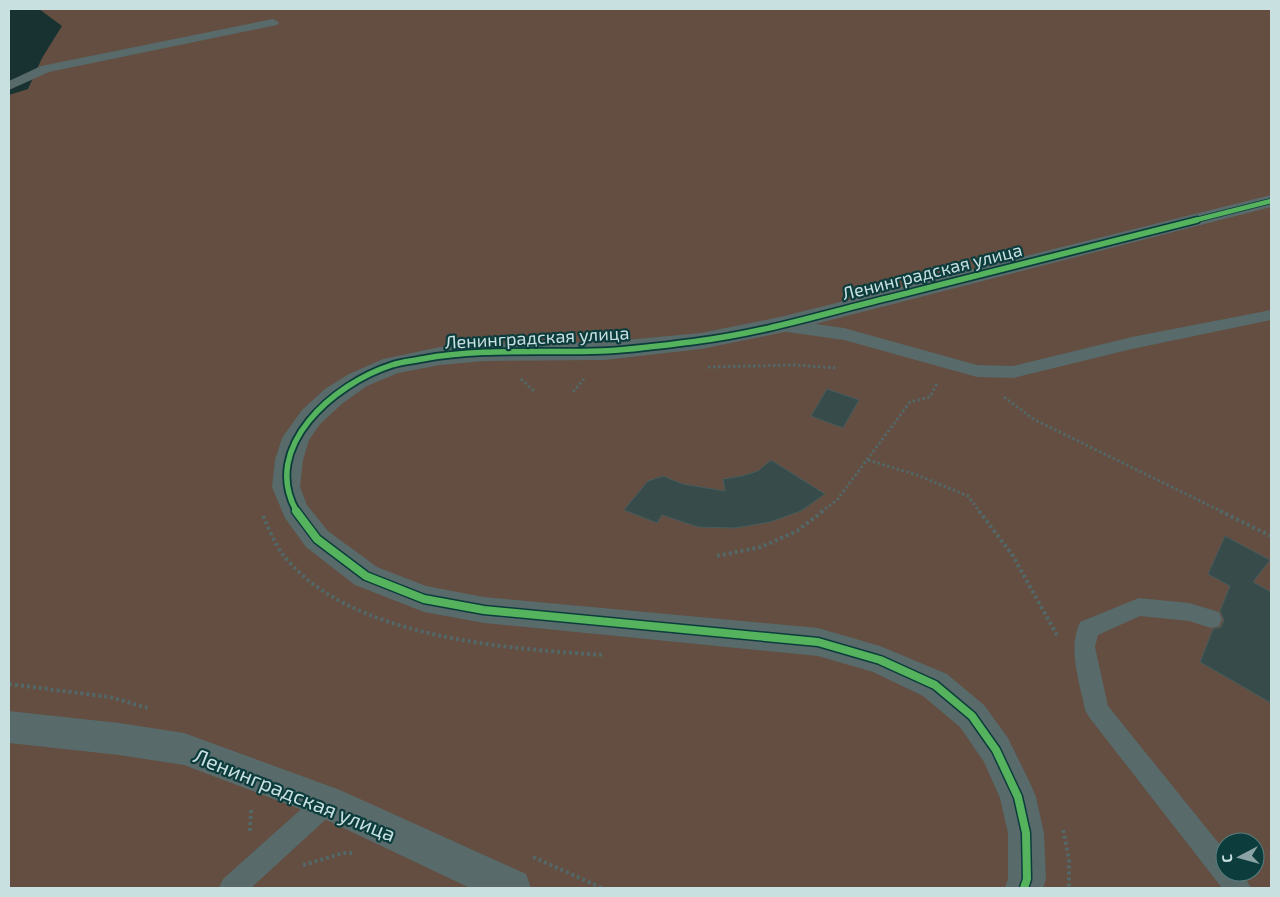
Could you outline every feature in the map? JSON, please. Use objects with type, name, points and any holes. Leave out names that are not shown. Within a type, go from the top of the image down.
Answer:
[{"type":"street","name":"Ленинградская улица","points":[[1024,888],[1027,879],[1026,833],[1018,797],[996,750],[972,716],[935,685],[880,660],[818,642],[484,610],[424,599],[366,576],[317,540],[295,510],[286,487],[288,460],[296,438],[311,417],[334,396],[358,380],[392,365],[440,356],[485,352],[604,351],[701,340],[780,325],[1271,202]]},
{"type":"street","name":"Ленинградская улица","points":[[9,727],[119,739],[184,749],[327,802],[512,888]]},
{"type":"lane","points":[[9,86],[45,69],[273,23]]},
{"type":"lane","points":[[780,325],[844,334],[977,370],[1013,372],[1132,343],[1271,315]]},
{"type":"lane","points":[[1210,619],[1189,612],[1139,606],[1088,629],[1084,647],[1098,710],[1215,859]]},
{"type":"lane","points":[[232,888],[327,802]]},
{"type":"path","points":[[703,367],[794,366],[838,368]]},
{"type":"path","points":[[717,556],[761,547],[797,531],[837,500],[910,402],[930,397],[941,375]]},
{"type":"path","points":[[573,392],[583,379],[589,376]]},
{"type":"path","points":[[516,377],[524,381],[535,392]]},
{"type":"path","points":[[999,393],[1035,420],[1271,536]]},
{"type":"path","points":[[868,460],[916,475],[968,496],[1013,556],[1060,642]]},
{"type":"path","points":[[262,514],[274,545],[311,582],[335,599],[402,627],[448,639],[556,652],[612,655]]},
{"type":"path","points":[[248,835],[252,811],[249,804]]},
{"type":"path","points":[[1062,823],[1069,859],[1069,888]]},
{"type":"path","points":[[298,867],[343,853],[360,854]]},
{"type":"shaded area","points":[[39,9],[1271,9],[1271,888],[9,888],[9,95],[28,89],[42,58],[62,26]]},
{"type":"building","points":[[827,389],[859,400],[843,428],[811,416]]},
{"type":"building","points":[[771,460],[825,494],[801,511],[770,522],[735,528],[698,527],[662,515],[657,523],[624,510],[648,481],[663,476],[683,484],[725,491],[723,479],[758,471]]},
{"type":"building","points":[[1225,536],[1270,560],[1253,582],[1271,592],[1271,703],[1200,662],[1213,629],[1221,627],[1224,620],[1220,611],[1230,586],[1208,574]]},
{"type":"cycle path","points":[[1024,888],[1027,879],[1026,833],[1018,797],[996,750],[972,716],[935,685],[880,660],[818,642],[484,610],[424,599],[366,576],[317,539],[295,510],[286,487],[289,460],[296,438],[311,417],[334,396],[358,380],[392,365],[440,356],[485,352],[604,351],[701,341],[780,325],[1271,201]]}]
